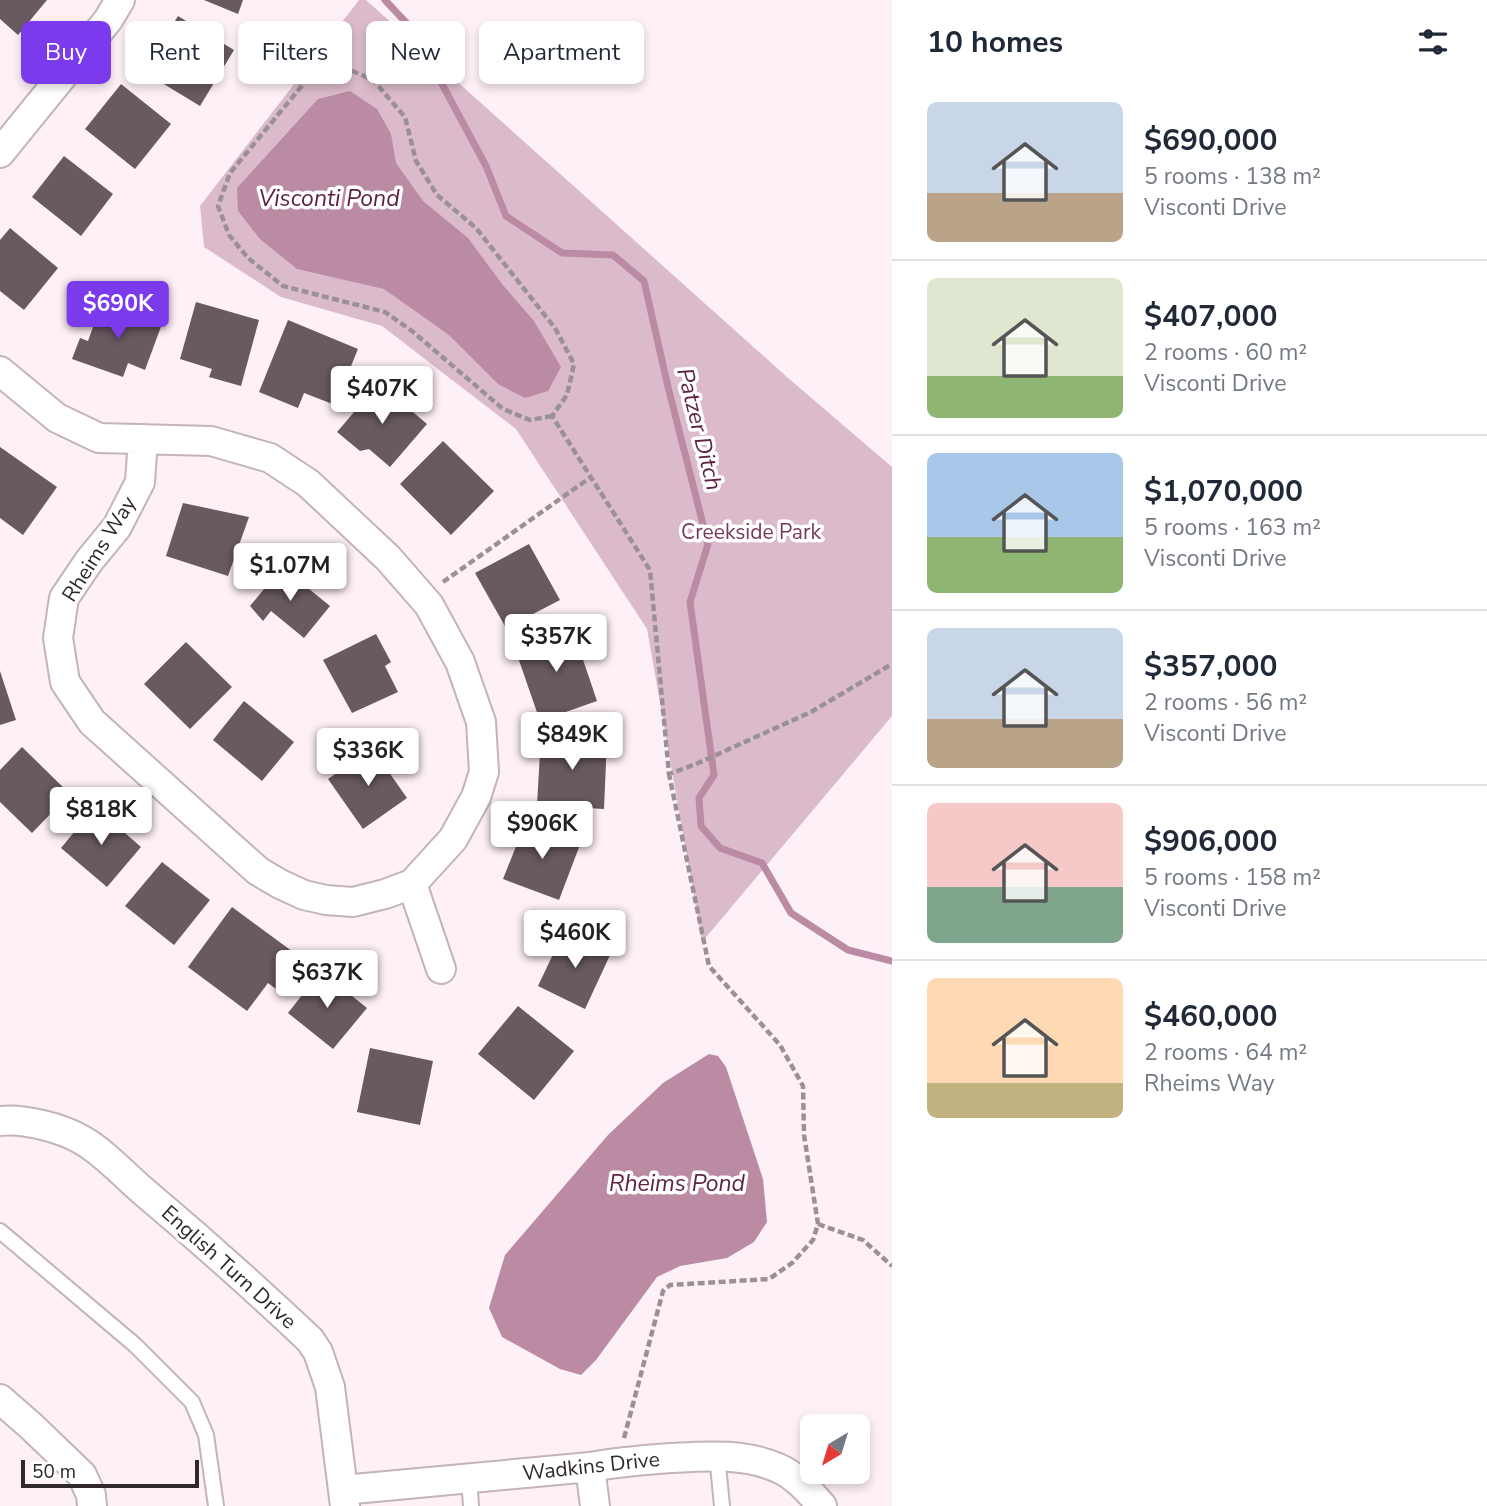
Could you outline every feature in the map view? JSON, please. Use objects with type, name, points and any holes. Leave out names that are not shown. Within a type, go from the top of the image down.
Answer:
[{"type":"street","points":[[0,153],[108,20],[120,0]]},
{"type":"street","points":[[0,371],[57,418],[99,438],[211,441],[270,458],[308,483],[388,558],[429,605],[460,662],[481,722],[484,772],[475,797],[453,839],[412,884],[441,969]]},
{"type":"street","name":"Rheims Way","points":[[143,439],[140,482],[117,527],[64,598],[58,638],[65,682],[92,722],[258,871],[280,884],[304,895],[353,902],[412,884]]},
{"type":"street","name":"English Turn Drive","points":[[0,1121],[10,1120],[61,1130],[83,1140],[192,1232],[310,1340],[318,1352],[330,1387],[344,1498]]},
{"type":"street","points":[[0,1399],[82,1475],[91,1495],[92,1506]]},
{"type":"street","name":"Wadkins Drive","points":[[344,1498],[469,1478],[618,1461],[717,1455],[745,1458],[779,1468],[808,1489],[822,1506]]},
{"type":"street","points":[[590,1466],[594,1506]]},
{"type":"lane","points":[[0,1231],[135,1345],[192,1402],[206,1435],[216,1506]]},
{"type":"lane","points":[[717,1455],[722,1506]]},
{"type":"lane","points":[[469,1478],[471,1506]]},
{"type":"path","points":[[341,66],[373,80],[405,117],[416,161],[438,195],[476,228],[555,328],[574,364],[567,396],[552,416],[530,420],[503,409],[412,331],[385,312],[283,286],[248,258],[229,235],[218,206],[230,173],[304,82],[341,66]]},
{"type":"path","points":[[552,416],[650,570],[669,774],[709,966],[780,1045],[803,1086],[804,1135],[818,1224],[813,1240],[792,1263],[769,1279],[670,1285],[663,1291],[618,1461]]},
{"type":"path","points":[[422,597],[592,477]]},
{"type":"path","points":[[669,774],[811,712],[892,664]]},
{"type":"path","points":[[818,1224],[863,1240],[892,1266]]},
{"type":"green space","name":"Creekside Park","points":[[359,0],[366,0],[389,21],[366,21],[366,84],[460,84],[787,377],[892,467],[892,716],[702,942],[647,629],[516,429],[382,326],[281,297],[204,247],[200,206],[294,84],[352,84],[352,21],[343,21]]},
{"type":"water","name":"Visconti Pond","points":[[350,91],[377,109],[391,134],[396,163],[423,201],[468,238],[534,321],[561,367],[548,391],[525,398],[498,384],[449,335],[384,289],[297,269],[260,239],[238,211],[237,188],[318,99]]},
{"type":"water","name":"Rheims Pond","points":[[709,1054],[718,1056],[726,1067],[763,1179],[767,1222],[754,1242],[727,1258],[680,1266],[657,1277],[596,1360],[581,1375],[560,1369],[502,1337],[489,1308],[505,1255],[608,1135],[663,1083]]},
{"type":"building","points":[[0,0],[47,0],[30,21],[21,21],[21,31],[18,35],[0,19]]},
{"type":"building","points":[[204,0],[243,0],[238,14]]},
{"type":"building","points":[[224,44],[234,50],[224,66]]},
{"type":"building","points":[[121,84],[171,124],[135,169],[85,129]]},
{"type":"building","points":[[164,84],[213,84],[200,106]]},
{"type":"building","points":[[64,156],[113,194],[81,236],[32,197]]},
{"type":"building","points":[[10,228],[58,268],[24,310],[0,291],[0,240]]},
{"type":"building","points":[[102,302],[162,324],[145,370],[128,363],[123,377],[72,359],[80,338],[88,341]]},
{"type":"building","points":[[196,302],[259,320],[241,386],[209,377],[212,369],[180,359]]},
{"type":"building","points":[[288,320],[358,349],[335,405],[304,393],[298,408],[259,392]]},
{"type":"building","points":[[379,383],[427,424],[390,467],[369,449],[360,451],[337,432]]},
{"type":"building","points":[[443,441],[494,491],[451,535],[400,484]]},
{"type":"building","points":[[0,447],[57,487],[23,535],[0,518]]},
{"type":"building","points":[[183,503],[249,517],[228,576],[166,556]]},
{"type":"building","points":[[529,544],[560,600],[506,628],[475,573]]},
{"type":"building","points":[[282,567],[330,606],[304,638],[271,611],[263,621],[250,606]]},
{"type":"building","points":[[572,627],[597,701],[540,721],[514,646]]},
{"type":"building","points":[[376,634],[391,662],[385,666],[398,692],[352,713],[323,660]]},
{"type":"building","points":[[186,642],[232,687],[190,729],[144,684]]},
{"type":"building","points":[[0,671],[16,720],[0,725]]},
{"type":"building","points":[[244,701],[294,742],[262,781],[213,740]]},
{"type":"building","points":[[541,735],[607,739],[604,809],[537,805]]},
{"type":"building","points":[[22,747],[70,794],[32,833],[0,802],[0,770]]},
{"type":"building","points":[[372,748],[407,798],[363,829],[328,779]]},
{"type":"building","points":[[95,807],[141,847],[107,887],[61,848]]},
{"type":"building","points":[[526,821],[581,842],[559,900],[503,879]]},
{"type":"building","points":[[162,862],[210,900],[174,945],[125,906]]},
{"type":"building","points":[[232,907],[304,960],[280,992],[268,983],[247,1011],[188,967]]},
{"type":"building","points":[[564,931],[611,953],[585,1009],[538,986]]},
{"type":"building","points":[[321,971],[367,1008],[333,1049],[288,1013]]},
{"type":"building","points":[[518,1006],[574,1051],[534,1100],[478,1054]]},
{"type":"building","points":[[370,1048],[433,1061],[420,1125],[357,1112]]},
{"type":"waterway","name":"Patzer Ditch","points":[[385,0],[413,30],[486,166],[506,216],[562,253],[613,255],[644,281],[708,544],[690,602],[714,775],[699,798],[701,826],[720,848],[762,863],[791,913],[848,950],[892,961]]}]
